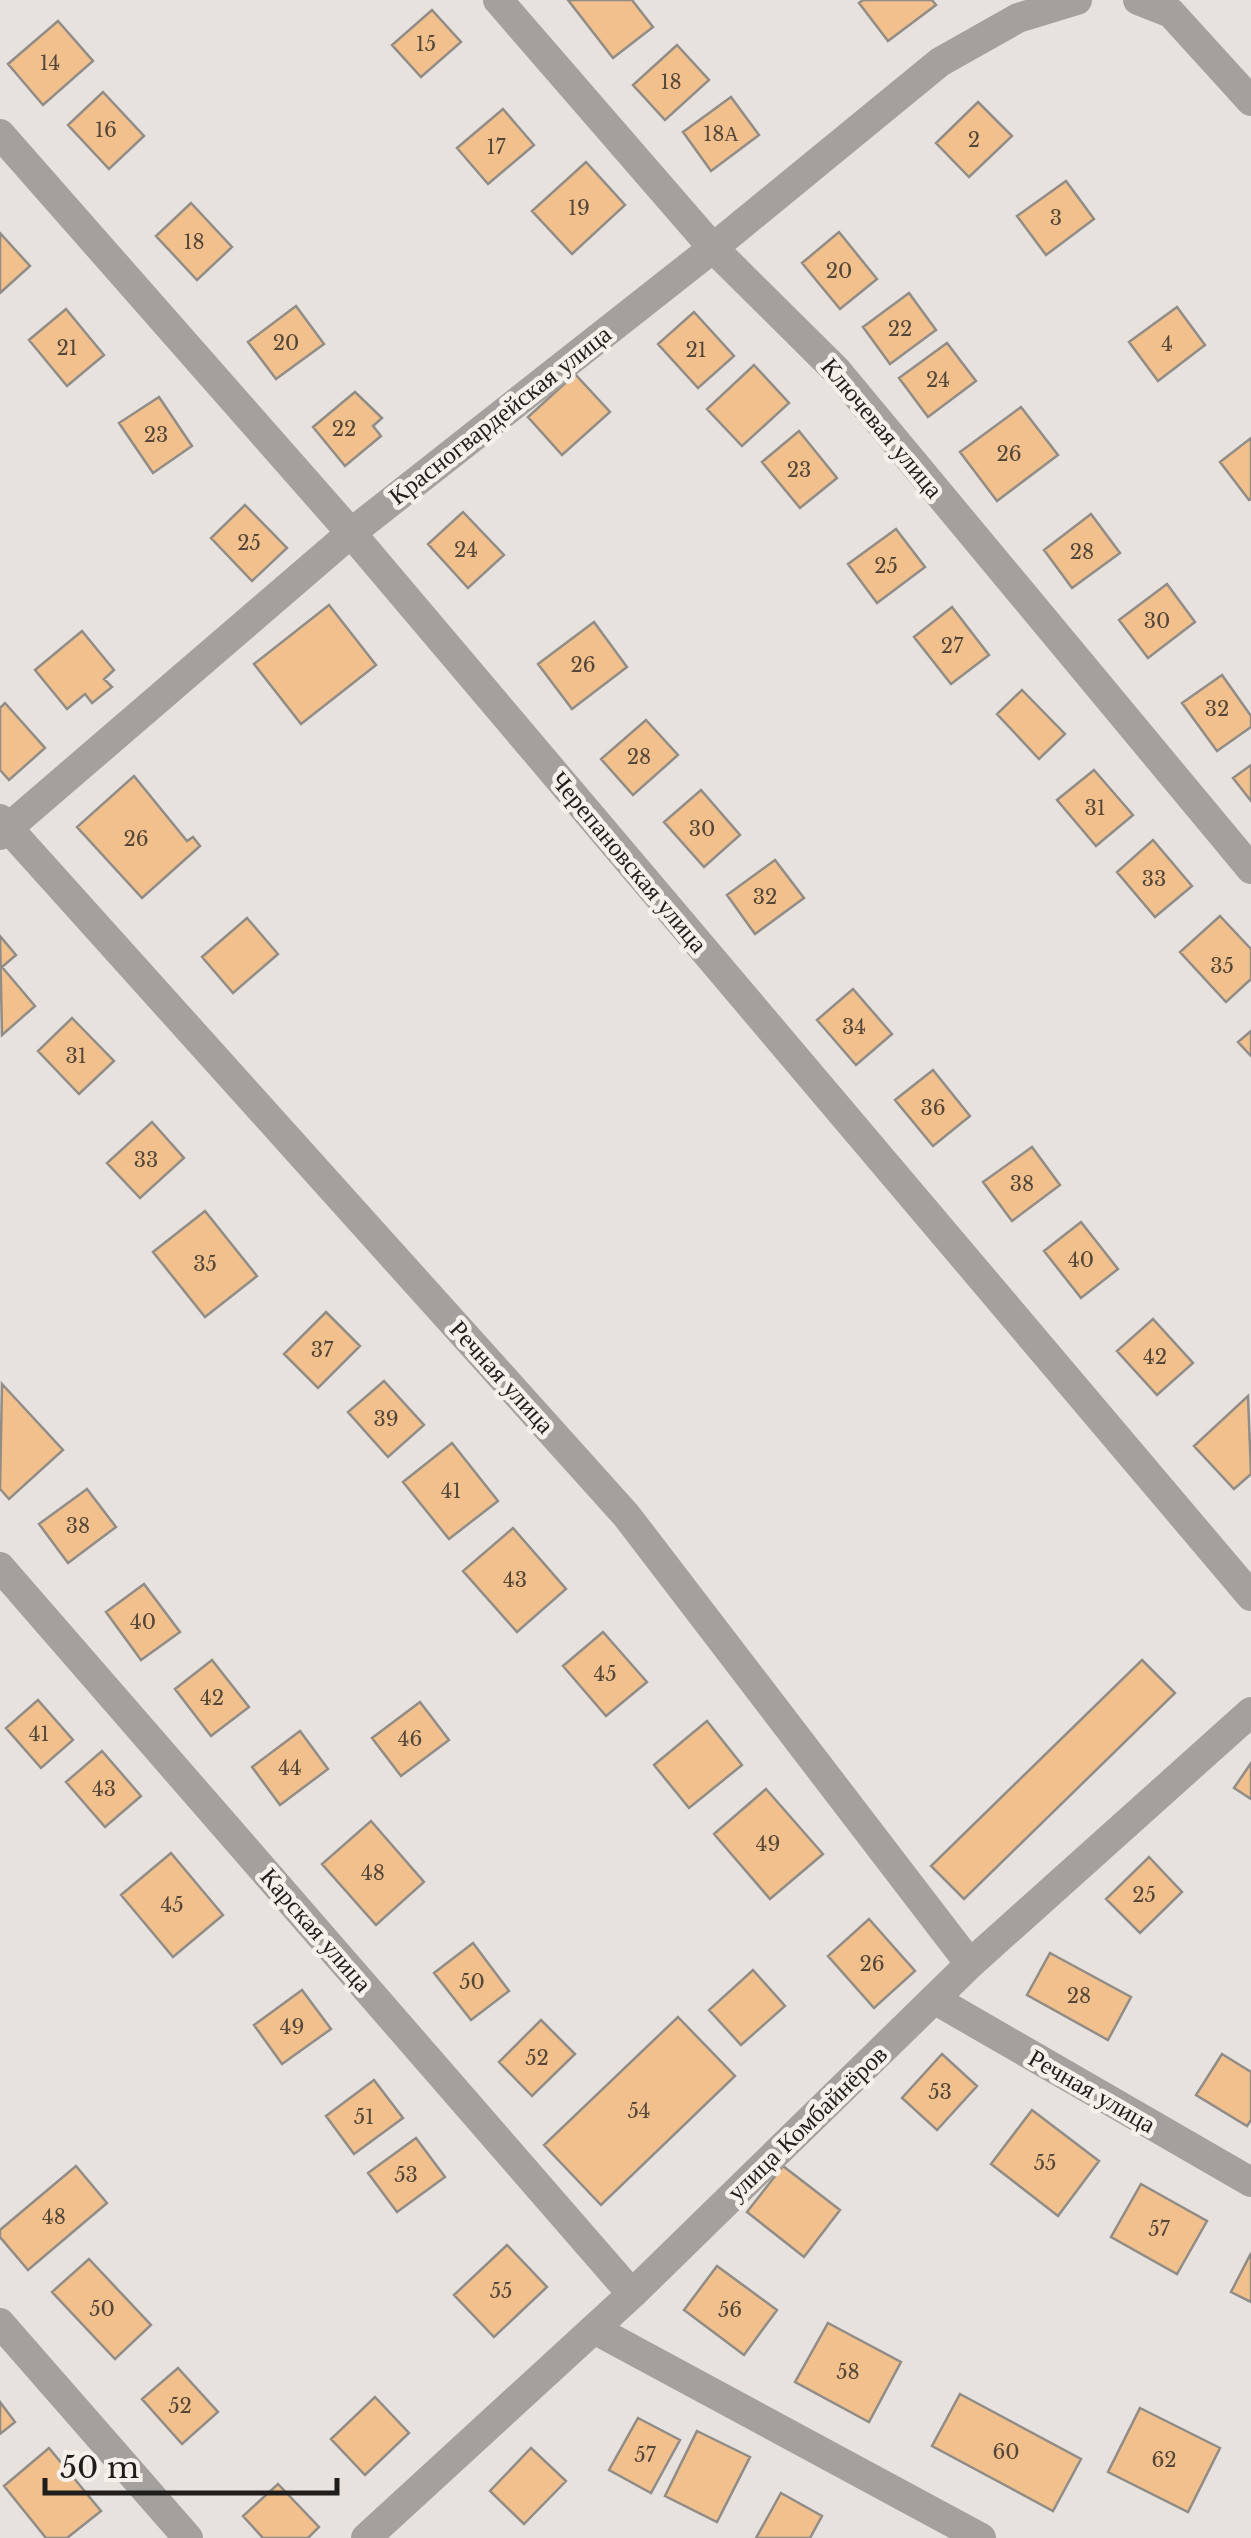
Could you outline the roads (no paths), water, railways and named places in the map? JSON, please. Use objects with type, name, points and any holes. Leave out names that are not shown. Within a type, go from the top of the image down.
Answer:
[{"type":"street","name":"Ключевая улица","points":[[498,0],[713,248],[837,372],[1251,869]]},
{"type":"street","name":"Красногвардейская улица","points":[[3,828],[351,532],[713,248],[940,62],[1018,18],[1077,0]]},
{"type":"street","points":[[1138,0],[1172,13],[1251,101]]},
{"type":"street","name":"Черепановская улица","points":[[0,134],[351,532],[1251,1596]]},
{"type":"street","name":"Речная улица","points":[[3,828],[626,1515],[970,1964]]},
{"type":"street","name":"Карская улица","points":[[0,1566],[632,2294]]},
{"type":"street","name":"улица Комбайнёров","points":[[366,2538],[632,2294],[970,1964],[1251,1712]]},
{"type":"street","name":"Речная улица","points":[[934,1999],[1251,2182]]},
{"type":"street","points":[[0,2322],[188,2538]]},
{"type":"street","points":[[594,2329],[981,2538]]}]
